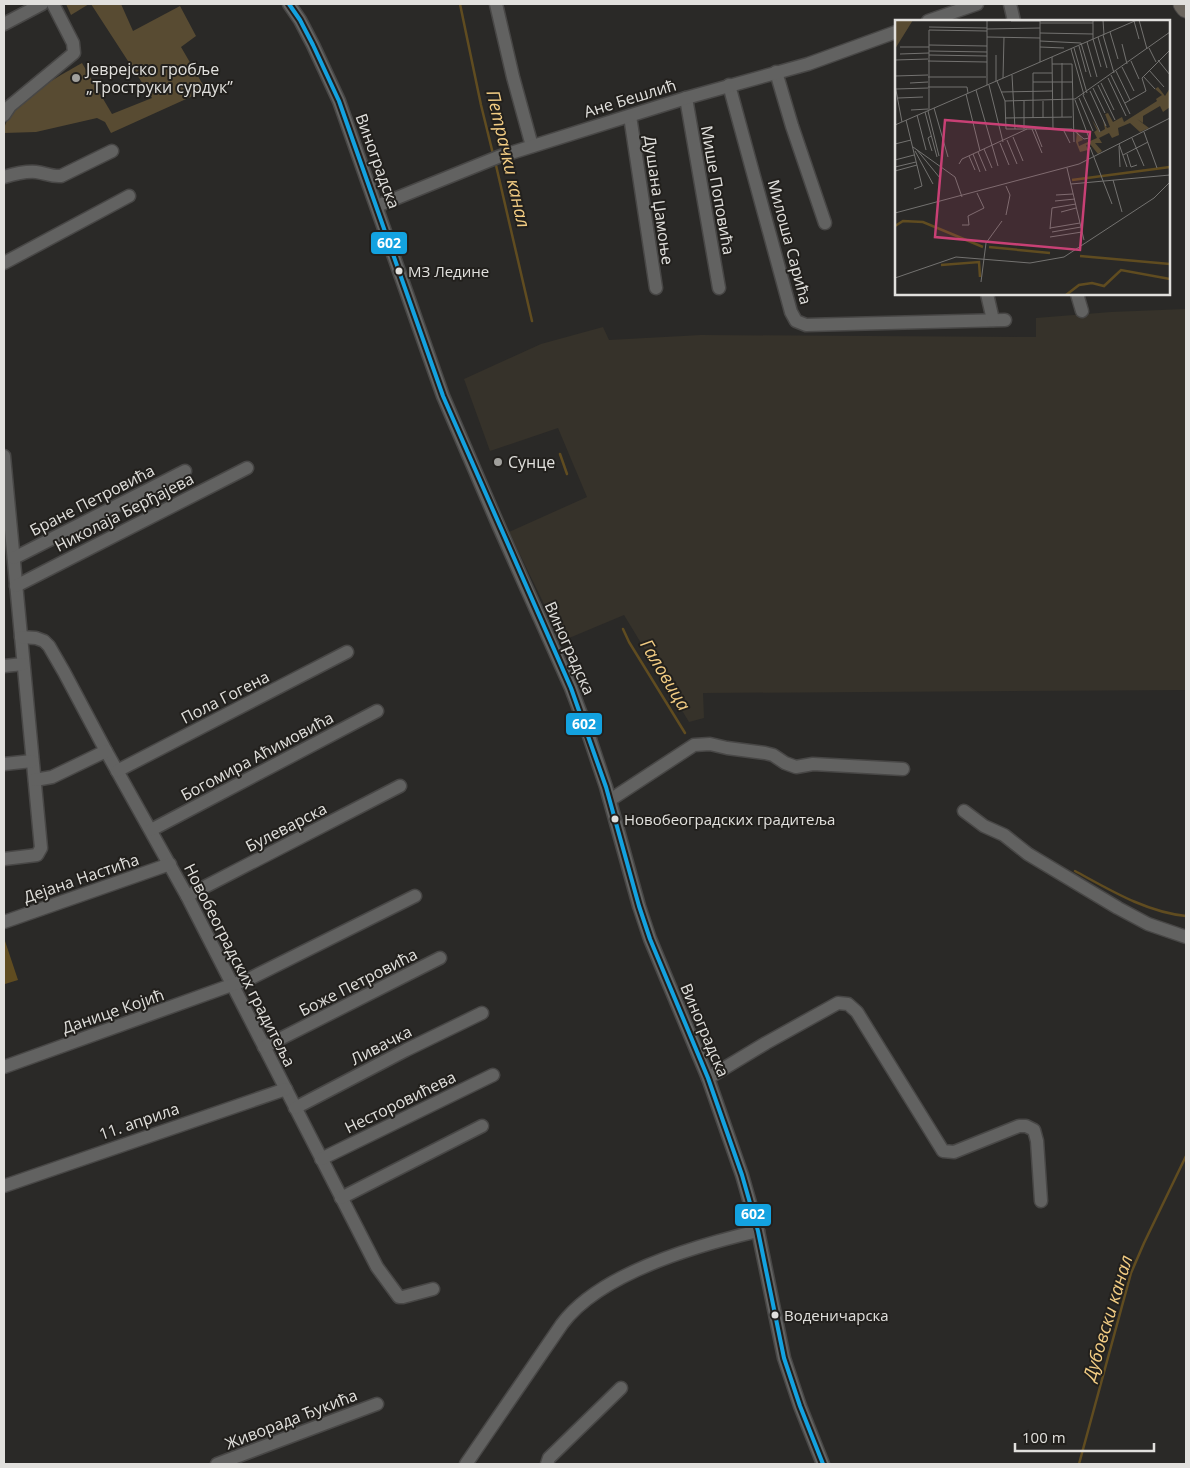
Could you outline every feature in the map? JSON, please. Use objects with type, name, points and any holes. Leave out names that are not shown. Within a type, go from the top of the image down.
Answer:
[{"type":"highway","points":[[1183,4],[1186,8]]},
{"type":"street","points":[[4,24],[42,4]]},
{"type":"street","points":[[4,115],[10,106],[74,53],[73,43],[53,4]]},
{"type":"street","name":"Виноградска","points":[[289,4],[306,32],[331,82],[353,138],[444,396],[500,529],[571,688],[587,730],[610,800],[650,939],[708,1078],[739,1166],[758,1231],[784,1358],[800,1406],[823,1464]]},
{"type":"street","points":[[496,4],[532,146]]},
{"type":"street","points":[[934,20],[963,15],[977,4]]},
{"type":"street","points":[[1010,4],[1014,20]]},
{"type":"street","name":"Ане Бешлић","points":[[377,206],[493,159],[729,85],[808,64],[895,32]]},
{"type":"street","points":[[776,72],[825,223]]},
{"type":"street","name":"Милоша Сарића","points":[[729,85],[791,312],[796,321],[806,325],[999,320],[987,295]]},
{"type":"street","name":"Мише Поповића","points":[[686,98],[719,288]]},
{"type":"street","name":"Душана Џамоње","points":[[630,116],[656,288]]},
{"type":"street","points":[[4,177],[28,172],[56,177],[61,176],[112,150]]},
{"type":"street","points":[[4,263],[129,196]]},
{"type":"street","points":[[1077,295],[1082,311]]},
{"type":"street","points":[[4,456],[41,840],[41,851],[37,855],[4,859]]},
{"type":"street","name":"Николаја Берђајева","points":[[16,586],[247,468]]},
{"type":"street","name":"Бране Петровића","points":[[14,558],[185,471]]},
{"type":"street","name":"Новобеоградских градитеља","points":[[21,637],[36,638],[50,646],[187,896],[377,1267],[399,1297],[433,1290]]},
{"type":"street","name":"Пола Гогена","points":[[117,771],[347,652]]},
{"type":"street","points":[[4,666],[23,664]]},
{"type":"street","name":"Богомира Аћимовића","points":[[151,830],[378,711]]},
{"type":"street","points":[[610,800],[694,745],[710,744],[765,753],[796,767],[813,764],[903,769]]},
{"type":"street","points":[[35,780],[52,776],[106,751]]},
{"type":"street","points":[[4,764],[32,761]]},
{"type":"street","name":"Булеварска","points":[[187,896],[400,786]]},
{"type":"street","points":[[964,811],[984,826],[1004,835],[1028,854],[1118,908],[1148,924],[1186,937]]},
{"type":"street","name":"Дејана Настића","points":[[4,922],[170,864]]},
{"type":"street","name":"Данице Којић","points":[[4,1067],[251,978],[415,896]]},
{"type":"street","name":"Боже Петровића","points":[[264,1047],[440,958]]},
{"type":"street","points":[[708,1078],[838,1003],[848,1004],[857,1012],[943,1151],[954,1152],[1019,1126],[1026,1126],[1034,1130],[1038,1141],[1041,1201]]},
{"type":"street","name":"Ливачка","points":[[295,1108],[482,1013]]},
{"type":"street","name":"Несторовићева","points":[[321,1159],[493,1075]]},
{"type":"street","name":"11. априла","points":[[4,1186],[286,1089]]},
{"type":"street","points":[[340,1198],[482,1126]]},
{"type":"street","points":[[466,1464],[562,1324],[587,1299],[618,1280],[653,1264],[689,1250],[758,1231]]},
{"type":"street","points":[[547,1464],[546,1462],[549,1458],[621,1388]]},
{"type":"street","name":"Живорада Ђукића","points":[[217,1464],[376,1404]]},
{"type":"shaded area","points":[[66,4],[89,4],[71,15]]},
{"type":"shaded area","points":[[91,4],[121,4],[133,31],[180,6],[196,36],[181,47],[206,90],[111,133],[105,122],[97,118],[36,132],[4,133],[6,122],[23,102],[48,83],[82,63],[112,114],[152,98]]},
{"type":"shaded area","points":[[1186,309],[1186,690],[703,693],[704,718],[689,722],[624,615],[562,641],[509,532],[587,497],[558,428],[490,451],[464,379],[541,344],[603,327],[609,340],[701,335],[1036,337],[1036,318]]},
{"type":"shaded area","points":[[4,938],[18,980],[5,984],[4,981]]},
{"type":"waterway","name":"Петрачки канал","points":[[460,4],[493,154]]},
{"type":"waterway","name":"Петрачки канал","points":[[495,161],[532,321]]},
{"type":"waterway","name":"Галовица","points":[[560,454],[567,474]]},
{"type":"waterway","name":"Галовица","points":[[623,629],[629,642],[685,733]]},
{"type":"waterway","points":[[1075,871],[1115,893],[1143,905],[1171,914],[1186,916]]},
{"type":"waterway","name":"Дубовски канал","points":[[1079,1464],[1131,1273],[1186,1156]]},
{"type":"transit line","name":"602","points":[[289,4],[313,45],[339,101],[443,396],[571,688],[606,787],[650,939],[708,1078],[742,1175],[758,1231],[784,1358],[800,1406],[823,1464]]},
{"type":"place","name":"Јеврејско гробље „Троструки сурдук”","points":[[76,78]]},
{"type":"place","name":"МЗ Ледине","points":[[399,271]]},
{"type":"place","name":"Сунце","points":[[498,462]]},
{"type":"place","name":"Новобеоградских градитеља","points":[[615,819]]},
{"type":"place","name":"Воденичарска","points":[[775,1315]]}]
